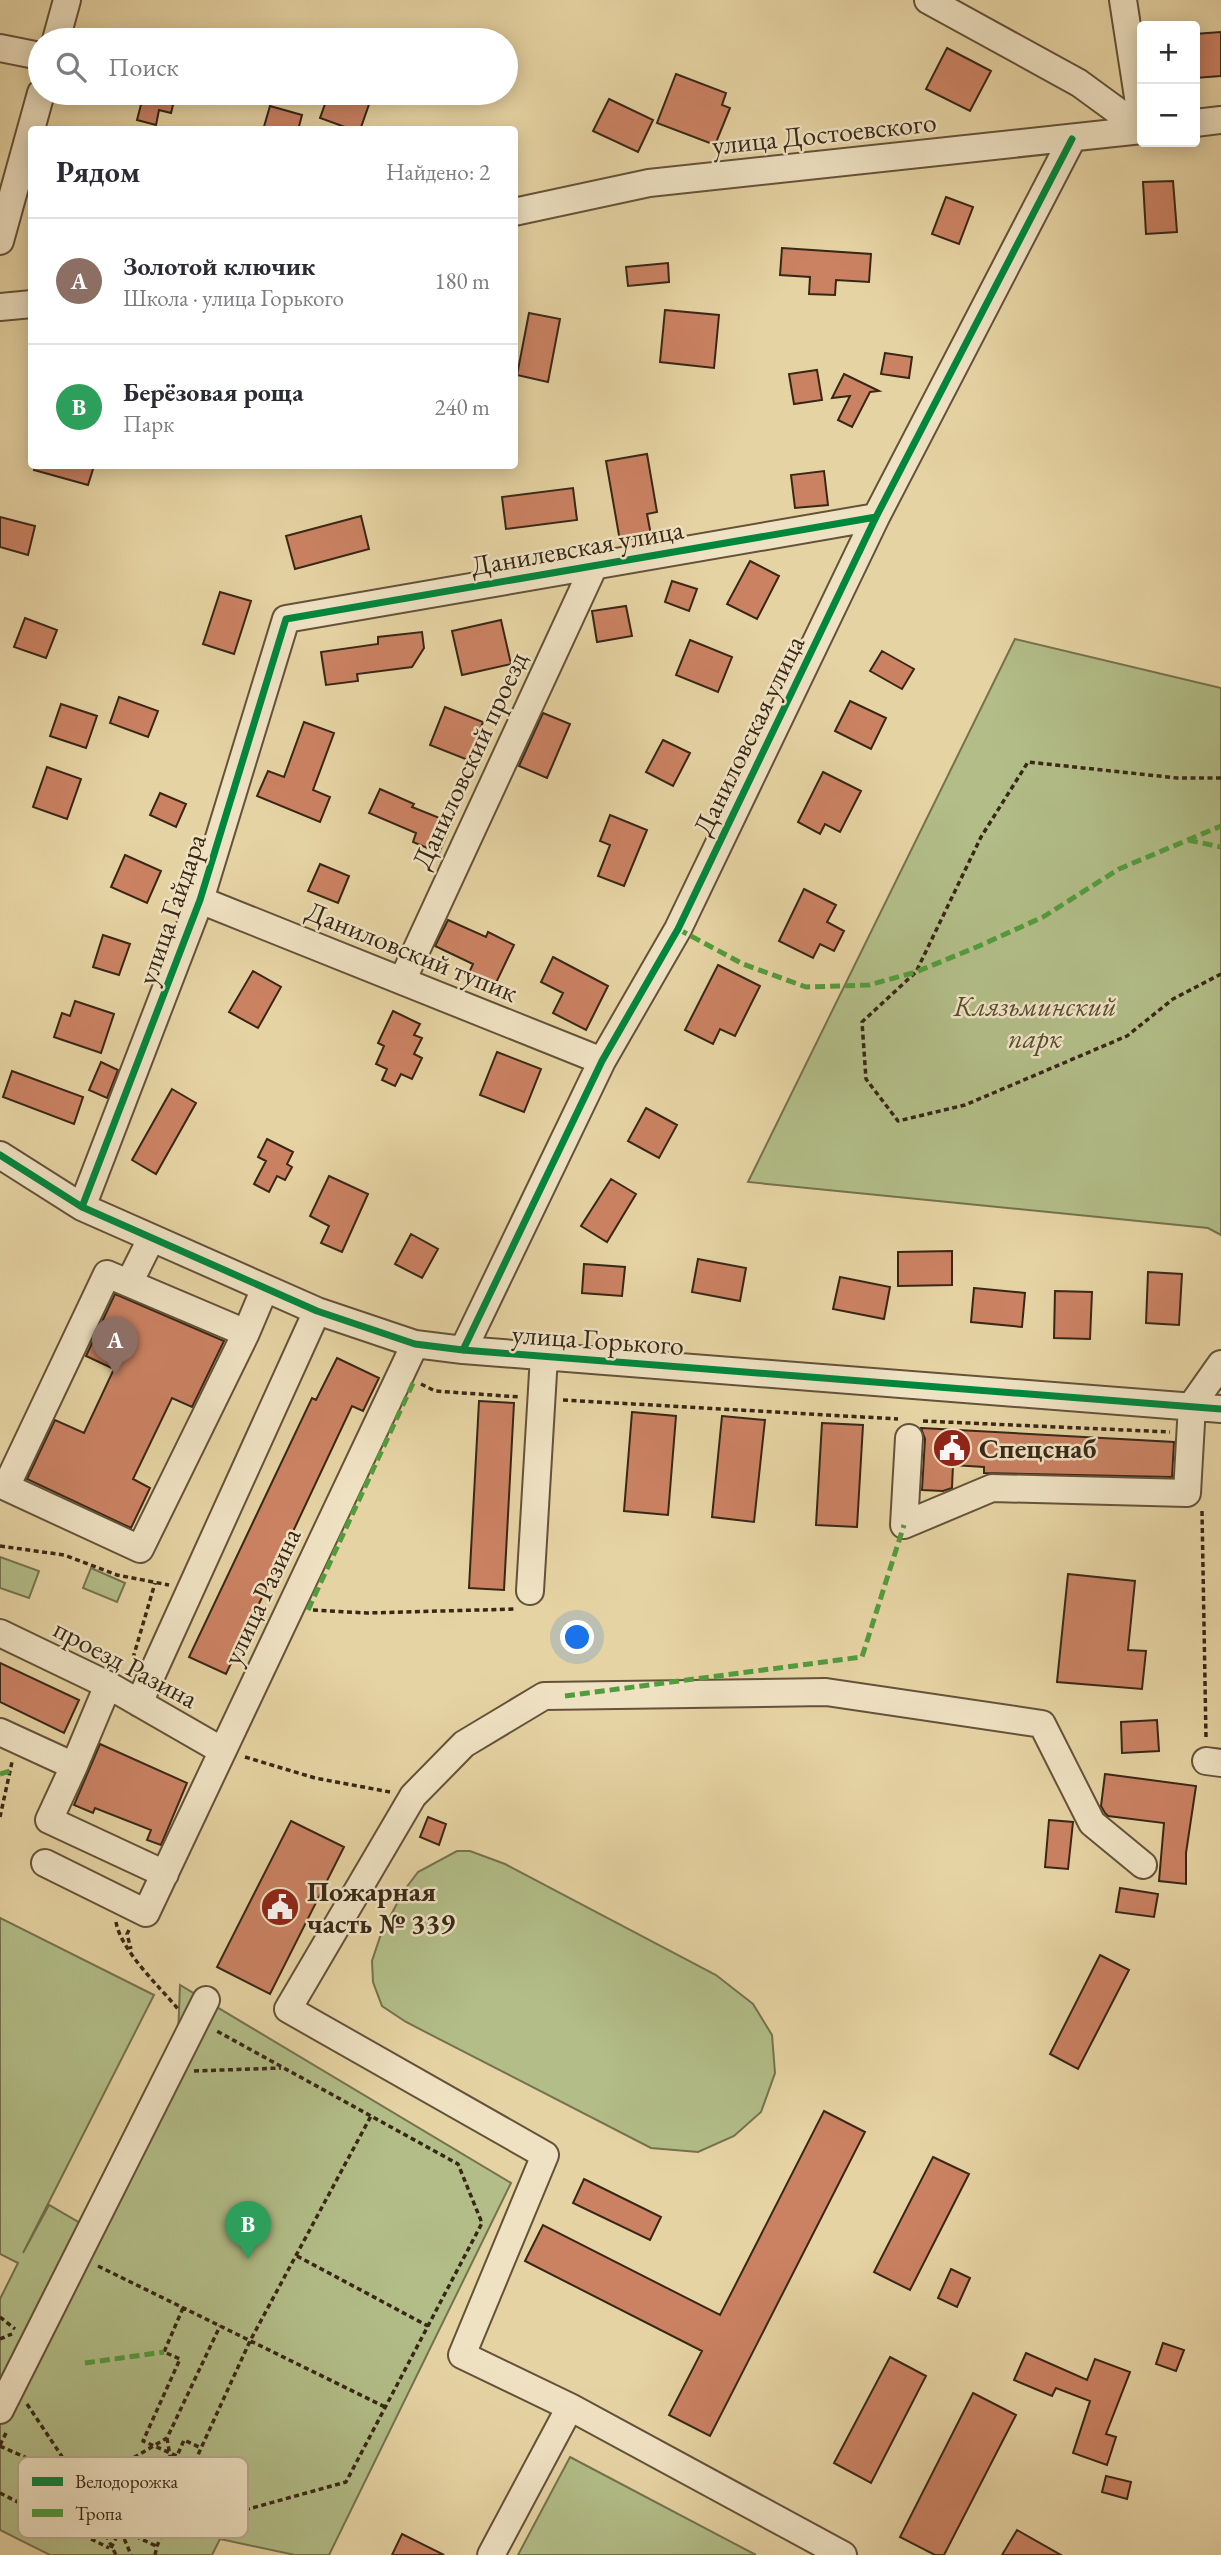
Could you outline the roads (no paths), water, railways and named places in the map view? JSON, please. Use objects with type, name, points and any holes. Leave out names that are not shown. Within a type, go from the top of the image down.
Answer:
[{"type":"street","points":[[59,28],[67,0]]},
{"type":"street","points":[[928,0],[1079,83],[1137,126]]},
{"type":"street","points":[[1123,0],[1137,91]]},
{"type":"street","points":[[0,48],[28,54]]},
{"type":"street","points":[[32,126],[38,105]]},
{"type":"street","points":[[1200,122],[1221,120]]},
{"type":"street","name":"улица Достоевского","points":[[518,211],[649,183],[1137,131]]},
{"type":"street","name":"Даниловская улица","points":[[463,1350],[602,1061],[678,929],[876,517],[1072,139]]},
{"type":"street","points":[[0,241],[28,140]]},
{"type":"street","points":[[0,307],[28,304]]},
{"type":"street","name":"Данилевская улица","points":[[286,620],[876,517]]},
{"type":"street","name":"Даниловский проезд","points":[[402,981],[594,566]]},
{"type":"street","name":"улица Гайдара","points":[[82,1207],[200,900],[286,620]]},
{"type":"street","name":"Даниловский тупик","points":[[200,900],[602,1061]]},
{"type":"street","name":"улица Горького","points":[[0,1155],[82,1207],[151,1239],[317,1311],[415,1344],[463,1350],[1221,1409]]},
{"type":"street","points":[[129,1283],[151,1239]]},
{"type":"street","points":[[246,1333],[107,1275],[6,1487],[140,1549],[246,1333],[265,1288]]},
{"type":"street","points":[[139,1703],[317,1311]]},
{"type":"street","name":"улица Разина","points":[[45,1863],[146,1913],[415,1344]]},
{"type":"street","points":[[530,1591],[544,1356]]},
{"type":"street","points":[[909,1438],[904,1525],[992,1488],[1187,1493],[1192,1405],[1221,1364]]},
{"type":"street","name":"проезд Разина","points":[[0,1633],[108,1685],[221,1750]]},
{"type":"street","points":[[108,1685],[49,1820],[165,1874]]},
{"type":"street","points":[[843,2555],[570,2407],[463,2355],[545,2155],[288,2009],[413,1796],[464,1744],[544,1696],[826,1692],[1042,1724],[1092,1824],[1143,1865]]},
{"type":"street","points":[[8,1736],[74,1766]]},
{"type":"street","points":[[12,2404],[201,2010]]},
{"type":"street","points":[[491,2555],[570,2407]]},
{"type":"place","name":"Золотой ключик","points":[[115,1375]]},
{"type":"place","name":"Спецснаб","points":[[952,1448]]},
{"type":"place","name":"Пожарная часть № 339","points":[[280,1907]]},
{"type":"place","name":"Берёзовая роща","points":[[248,2259]]},
{"type":"park label","name":"Клязьминский парк","points":[[1035,1022]]}]
